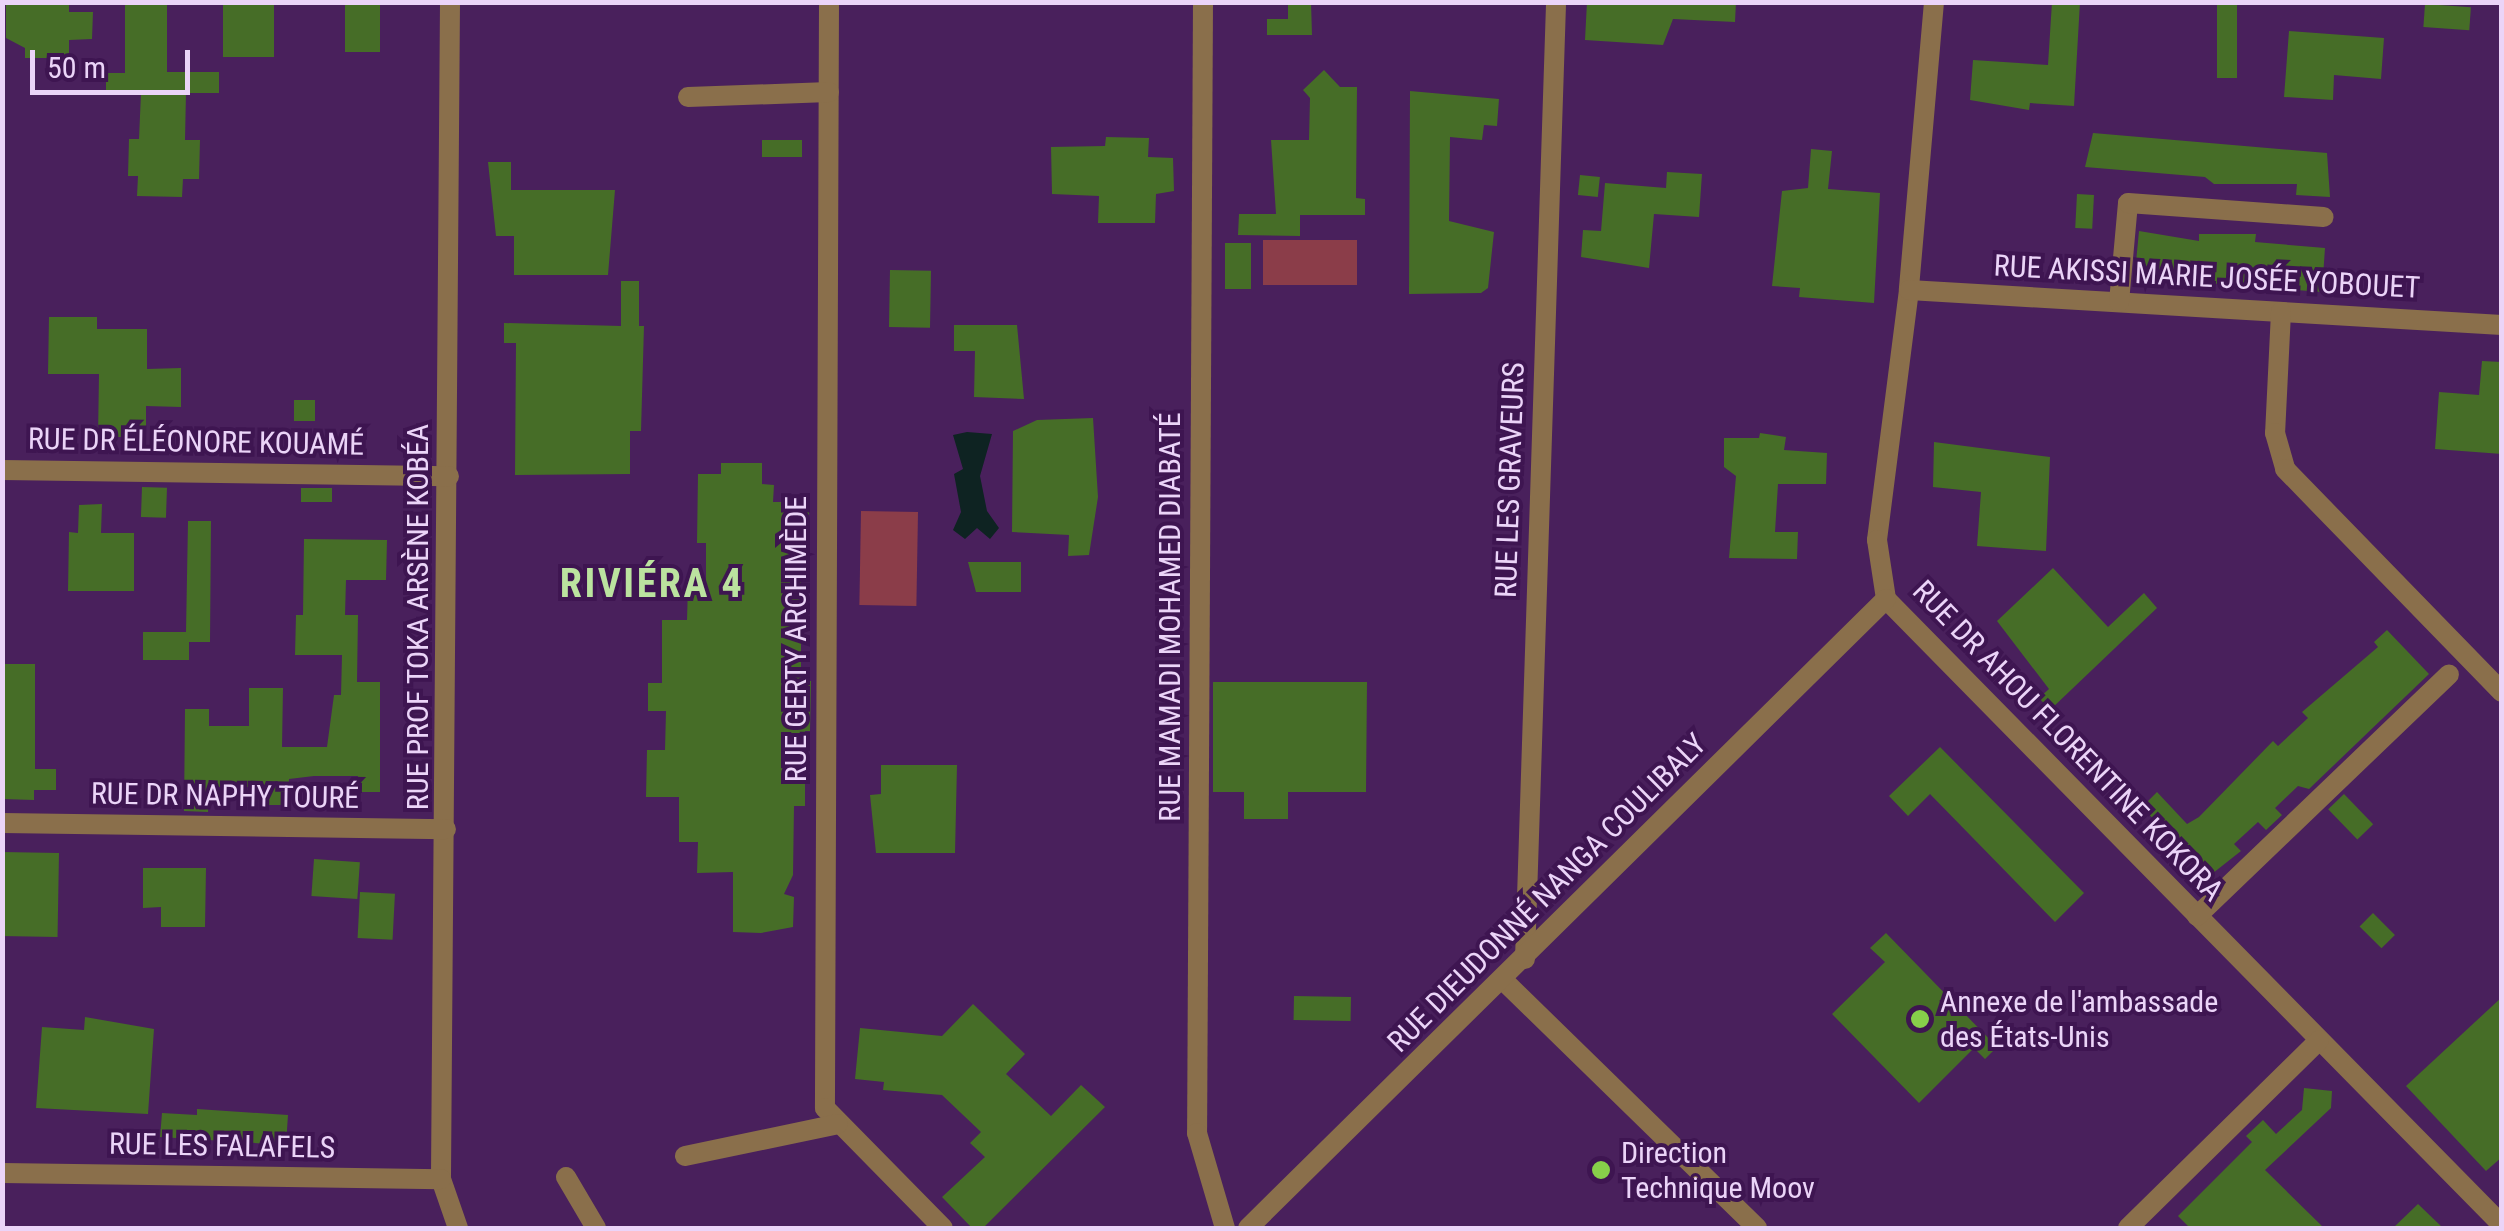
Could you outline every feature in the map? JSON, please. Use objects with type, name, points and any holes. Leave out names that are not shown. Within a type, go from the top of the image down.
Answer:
[{"type":"street","name":"RUE PROF TOKA ARSÈNE KOBÉA","points":[[450,2],[450,476],[440,1178],[458,1228]]},
{"type":"street","name":"RUE GERTY ARCHIMÈDE","points":[[830,2],[823,1082],[826,1108],[838,1124],[943,1228]]},
{"type":"street","name":"RUE MAMADI MOHAMED DIABATÉ","points":[[1203,2],[1198,1133],[1225,1228]]},
{"type":"street","name":"RUE LES GRAVEURS","points":[[1525,958],[1556,2]]},
{"type":"street","name":"RUE DR AHOU FLORENTINE KOKORA","points":[[1934,2],[1909,290],[1877,540],[1886,600],[2502,1225]]},
{"type":"street","points":[[688,97],[829,92]]},
{"type":"street","points":[[2118,302],[2128,203],[2324,218]]},
{"type":"street","name":"RUE AKISSI MARIE JOSÉE YOBOUET","points":[[1909,290],[2502,324]]},
{"type":"street","points":[[2282,312],[2275,433],[2284,469],[2502,692]]},
{"type":"street","name":"RUE DR ÉLÉONORE KOUAMÉ","points":[[2,470],[450,476]]},
{"type":"street","name":"RUE DIEUDONNÉ NANGA COULIBALY","points":[[1257,1226],[1886,600]]},
{"type":"street","points":[[2197,916],[2448,674]]},
{"type":"street","name":"RUE DR NAPHY TOURÉ","points":[[2,823],[446,830]]},
{"type":"street","points":[[1504,980],[1757,1228]]},
{"type":"street","points":[[2128,1228],[2319,1040]]},
{"type":"street","points":[[685,1156],[838,1124]]},
{"type":"street","name":"RUE LES FALAFELS","points":[[2,1173],[440,1178]]},
{"type":"street","points":[[566,1177],[596,1228]]},
{"type":"shaded area","points":[[1263,240],[1357,240],[1357,285],[1263,285]]},
{"type":"shaded area","points":[[992,434],[980,476],[987,511],[999,528],[990,539],[977,528],[965,539],[953,530],[961,512],[954,474],[963,469],[953,435]]},
{"type":"shaded area","points":[[861,511],[918,512],[916,606],[859,605]]},
{"type":"building","points":[[125,2],[167,2],[167,72],[219,72],[219,93],[186,93],[185,140],[200,140],[199,179],[183,179],[182,197],[137,196],[138,176],[128,176],[129,139],[139,139],[141,93],[106,93],[106,73],[125,73]]},
{"type":"building","points":[[223,2],[274,2],[274,57],[223,57]]},
{"type":"building","points":[[345,2],[380,2],[380,52],[345,52]]},
{"type":"building","points":[[1288,2],[1311,2],[1312,35],[1267,35],[1267,19],[1288,19]]},
{"type":"building","points":[[1587,2],[1736,2],[1735,22],[1673,19],[1663,45],[1585,40]]},
{"type":"building","points":[[2052,2],[2080,2],[2074,106],[2030,103],[2029,110],[1970,100],[1973,60],[2048,65]]},
{"type":"building","points":[[2217,2],[2237,2],[2237,78],[2217,78]]},
{"type":"building","points":[[6,3],[69,3],[69,12],[93,12],[92,39],[69,40],[69,58],[25,58],[25,48],[6,38]]},
{"type":"building","points":[[2425,4],[2471,7],[2469,30],[2423,27]]},
{"type":"building","points":[[2289,31],[2384,38],[2381,79],[2334,75],[2333,100],[2284,97]]},
{"type":"building","points":[[1324,70],[1340,87],[1357,87],[1356,198],[1365,199],[1365,215],[1300,215],[1300,236],[1238,235],[1239,214],[1276,214],[1271,140],[1309,140],[1310,98],[1303,90]]},
{"type":"building","points":[[1410,91],[1499,99],[1497,126],[1484,125],[1482,140],[1450,137],[1449,221],[1494,232],[1488,288],[1481,293],[1409,294]]},
{"type":"building","points":[[2093,133],[2327,153],[2330,197],[2296,195],[2297,184],[2214,184],[2205,177],[2085,167]]},
{"type":"building","points":[[1106,137],[1149,138],[1148,157],[1173,158],[1174,191],[1156,194],[1155,223],[1098,223],[1099,196],[1052,194],[1051,147],[1105,146]]},
{"type":"building","points":[[762,140],[802,140],[802,157],[762,157]]},
{"type":"building","points":[[1811,149],[1832,151],[1828,189],[1880,193],[1874,303],[1799,297],[1800,288],[1772,286],[1782,191],[1808,188]]},
{"type":"building","points":[[488,162],[511,162],[511,190],[615,190],[608,275],[514,275],[514,236],[496,236]]},
{"type":"building","points":[[1667,172],[1702,174],[1699,217],[1654,214],[1649,268],[1581,257],[1583,230],[1601,231],[1605,183],[1666,188]]},
{"type":"building","points":[[1580,175],[1600,177],[1598,197],[1578,195]]},
{"type":"building","points":[[2077,194],[2094,195],[2092,229],[2075,228]]},
{"type":"building","points":[[2139,231],[2199,241],[2199,234],[2256,234],[2255,242],[2325,248],[2322,292],[2146,278],[2135,273]]},
{"type":"building","points":[[1225,243],[1251,243],[1251,289],[1225,289]]},
{"type":"building","points":[[890,270],[931,271],[930,328],[889,327]]},
{"type":"building","points":[[621,281],[639,281],[639,326],[644,326],[641,431],[630,431],[630,474],[515,475],[516,343],[504,343],[504,323],[621,326]]},
{"type":"building","points":[[49,317],[97,317],[97,329],[147,329],[147,369],[181,368],[181,407],[146,406],[146,437],[98,437],[99,374],[48,374]]},
{"type":"building","points":[[954,325],[1017,325],[1024,399],[974,397],[975,351],[954,351]]},
{"type":"building","points":[[2482,361],[2502,362],[2502,454],[2435,449],[2439,392],[2479,395]]},
{"type":"building","points":[[294,400],[315,400],[315,421],[294,421]]},
{"type":"building","points":[[1093,418],[1098,497],[1089,555],[1068,556],[1069,535],[1012,532],[1013,431],[1037,420]]},
{"type":"building","points":[[1760,433],[1786,437],[1784,450],[1827,453],[1826,484],[1778,484],[1775,532],[1798,532],[1797,559],[1729,558],[1736,476],[1724,467],[1724,438],[1759,438]]},
{"type":"building","points":[[1934,442],[2050,457],[2046,551],[1977,546],[1981,492],[1933,487]]},
{"type":"building","points":[[721,463],[762,463],[762,484],[774,485],[773,502],[809,502],[809,543],[801,543],[801,681],[811,681],[810,731],[805,731],[805,806],[794,806],[793,875],[784,894],[794,897],[793,927],[761,933],[733,932],[733,872],[697,873],[698,842],[679,842],[679,797],[646,797],[647,750],[665,750],[666,711],[648,711],[648,683],[662,683],[662,620],[687,620],[688,585],[706,585],[706,543],[697,543],[698,474],[721,474]]},
{"type":"building","points":[[142,487],[167,488],[166,518],[141,517]]},
{"type":"building","points":[[301,488],[332,488],[332,502],[301,502]]},
{"type":"building","points":[[102,504],[101,533],[134,533],[134,591],[68,591],[69,532],[78,533],[79,505]]},
{"type":"building","points":[[188,521],[211,521],[210,642],[189,642],[189,660],[143,660],[143,632],[186,632]]},
{"type":"building","points":[[304,539],[387,540],[386,580],[346,580],[345,615],[358,615],[357,682],[380,682],[380,792],[358,792],[358,776],[314,776],[289,779],[288,805],[261,805],[261,787],[209,787],[208,812],[184,811],[185,709],[209,709],[209,726],[249,726],[249,688],[283,688],[282,747],[327,747],[334,695],[341,695],[342,655],[295,655],[296,615],[303,615]]},
{"type":"building","points":[[968,562],[1021,562],[1021,592],[976,592]]},
{"type":"building","points":[[2053,568],[2108,627],[2144,593],[2157,608],[2050,710],[2039,698],[2049,689],[1997,621]]},
{"type":"building","points":[[2387,630],[2429,674],[2309,789],[2298,786],[2275,808],[2282,815],[2266,830],[2258,822],[2234,844],[2241,851],[2208,877],[2142,807],[2157,792],[2187,824],[2199,817],[2273,741],[2278,746],[2308,718],[2302,712],[2378,647],[2374,642]]},
{"type":"building","points":[[2,664],[35,664],[35,769],[56,769],[56,790],[34,790],[34,800],[2,799]]},
{"type":"building","points":[[1213,682],[1367,682],[1366,792],[1288,792],[1288,819],[1244,819],[1244,792],[1213,792]]},
{"type":"building","points":[[1940,747],[2084,893],[2055,922],[1930,794],[1908,816],[1889,796]]},
{"type":"building","points":[[881,765],[957,765],[955,853],[876,853],[870,795],[881,794]]},
{"type":"building","points":[[2344,794],[2373,824],[2357,839],[2328,809]]},
{"type":"building","points":[[2,852],[59,853],[58,937],[2,936]]},
{"type":"building","points":[[314,859],[360,862],[357,899],[311,896]]},
{"type":"building","points":[[143,868],[206,868],[205,927],[161,927],[161,907],[143,908]]},
{"type":"building","points":[[360,892],[395,894],[393,940],[358,938]]},
{"type":"building","points":[[2373,913],[2395,935],[2381,948],[2360,926]]},
{"type":"building","points":[[1886,933],[1997,1047],[1985,1059],[1974,1048],[1919,1103],[1832,1014],[1885,962],[1870,948]]},
{"type":"building","points":[[1294,996],[1351,997],[1351,1021],[1294,1020]]},
{"type":"building","points":[[2502,997],[2502,1157],[2486,1171],[2406,1086]]},
{"type":"building","points":[[973,1004],[1025,1054],[1006,1074],[1051,1116],[1081,1085],[1105,1107],[983,1228],[972,1228],[942,1197],[985,1157],[970,1143],[981,1132],[942,1095],[883,1090],[884,1082],[855,1079],[860,1028],[942,1036]]},
{"type":"building","points":[[85,1017],[154,1029],[148,1114],[36,1108],[42,1027],[84,1030]]},
{"type":"building","points":[[2304,1088],[2332,1091],[2331,1108],[2265,1170],[2324,1228],[2190,1228],[2178,1216],[2252,1142],[2246,1136],[2263,1120],[2276,1134],[2302,1110]]},
{"type":"building","points":[[197,1109],[288,1115],[286,1145],[160,1137],[162,1113],[197,1115]]},
{"type":"building","points":[[2418,1204],[2443,1228],[2393,1228]]},
{"type":"place","name":"Annexe de l'ambassade des États-Unis","points":[[1920,1019]]},
{"type":"place","name":"Direction Technique Moov","points":[[1601,1170]]},
{"type":"district","name":"RIVIÉRA 4","points":[[652,584]]}]
